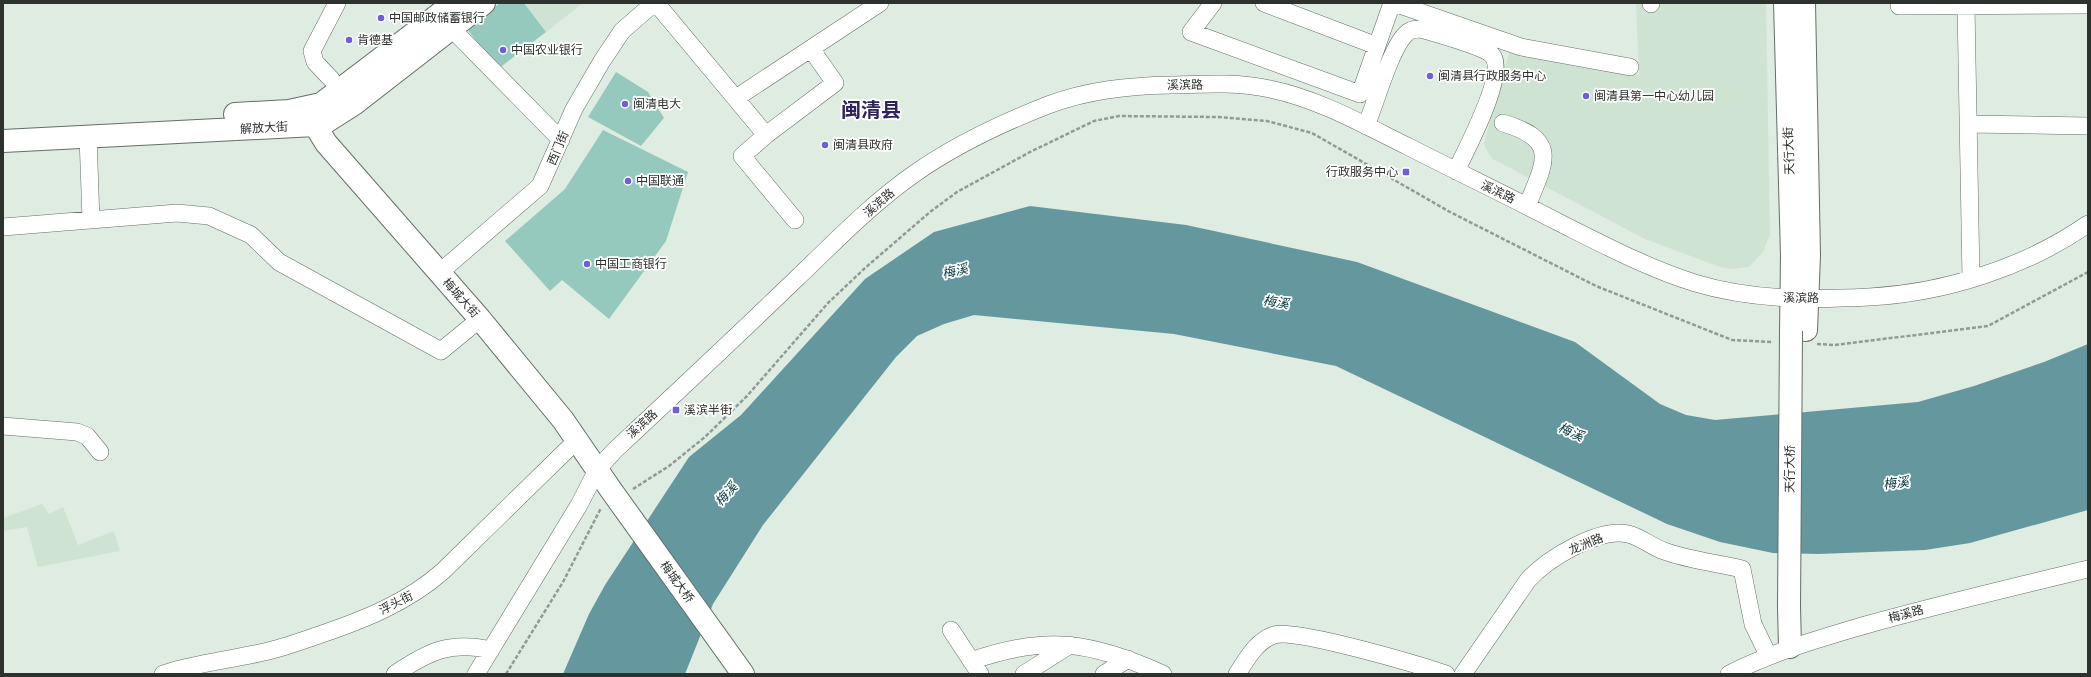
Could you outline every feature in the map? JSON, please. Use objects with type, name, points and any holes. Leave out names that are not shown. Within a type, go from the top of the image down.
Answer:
[{"type":"main road","name":"解放大街","points":[[314,116],[321,104],[454,3]]},
{"type":"main road","name":"解放大街","points":[[3,126],[281,112],[314,116],[326,122],[342,112],[484,3]]},
{"type":"main road","name":"天行大街","points":[[1785,3],[1792,256],[1799,298]]},
{"type":"main road","points":[[1799,298],[1809,255],[1804,3]]},
{"type":"main road","name":"解放大街","points":[[3,141],[88,137],[314,116]]},
{"type":"main road","name":"梅城大街","points":[[314,116],[326,143],[480,319],[577,440],[611,490]]},
{"type":"main road","name":"天行大桥","points":[[1796,645],[1797,337],[1799,298]]},
{"type":"main road","name":"梅城大桥","points":[[611,490],[743,674]]},
{"type":"street","points":[[331,80],[316,62],[312,51],[337,3]]},
{"type":"street","points":[[655,3],[766,135]]},
{"type":"street","name":"西门街","points":[[439,273],[540,186],[574,109],[611,46],[622,31],[655,3]]},
{"type":"street","points":[[736,98],[880,3]]},
{"type":"street","points":[[1213,3],[1191,32],[1360,94],[1393,3],[1520,47],[1630,67]]},
{"type":"street","points":[[1264,3],[1377,46]]},
{"type":"street","points":[[1899,6],[2088,5]]},
{"type":"street","points":[[1966,6],[1971,278]]},
{"type":"street","points":[[452,29],[561,140]]},
{"type":"street","points":[[1366,126],[1397,44],[1408,32],[1414,29],[1421,29],[1488,51],[1496,60],[1496,72],[1484,110],[1456,171]]},
{"type":"street","points":[[795,220],[742,156],[766,135],[835,84],[810,49]]},
{"type":"street","name":"溪滨路","points":[[477,673],[579,505],[597,470],[614,450],[858,221],[899,186],[947,153],[996,128],[1047,105],[1092,91],[1143,85],[1205,84],[1248,86],[1288,94],[1316,103],[1366,126],[1611,248],[1677,277],[1722,290],[1799,298],[1888,296],[1920,291],[1971,278],[2045,249],[2088,224]]},
{"type":"street","points":[[1504,123],[1524,129],[1534,135],[1542,150],[1542,166],[1527,206]]},
{"type":"street","points":[[1969,124],[2088,126]]},
{"type":"street","points":[[88,137],[91,220]]},
{"type":"street","points":[[3,227],[177,214],[209,216],[251,235],[279,262],[441,351],[480,319]]},
{"type":"street","points":[[3,426],[77,432],[87,436],[100,452]]},
{"type":"street","name":"浮头街","points":[[163,674],[190,666],[281,648],[351,624],[404,600],[443,572],[577,440]]},
{"type":"street","name":"龙洲路","points":[[1463,674],[1528,580],[1537,571],[1546,563],[1585,542],[1615,533],[1628,534],[1664,551],[1742,568],[1753,624],[1768,655]]},
{"type":"street","name":"梅溪路","points":[[1729,674],[1768,655],[1796,645],[1906,613],[2088,569]]},
{"type":"street","points":[[951,630],[976,667],[1015,648],[1041,645],[1070,645],[1093,648],[1128,659],[1163,674]]},
{"type":"street","points":[[1237,674],[1257,646],[1276,634],[1302,636],[1409,662],[1446,674]]},
{"type":"street","points":[[395,674],[423,657],[454,646],[471,645],[491,650]]},
{"type":"street","points":[[1024,674],[1070,645]]},
{"type":"street","points":[[1104,674],[1128,659]]},
{"type":"path","points":[[633,489],[669,466],[705,437],[747,396],[832,299],[930,212],[957,192],[1030,152],[1094,121],[1119,116],[1218,117],[1268,121],[1312,133],[1450,212],[1596,286],[1732,340],[1797,337],[1835,345],[1988,326],[2088,272]]},
{"type":"path","points":[[506,674],[564,582],[611,490]]},
{"type":"shaded area","points":[[524,3],[583,3],[546,32]]},
{"type":"shaded area","points":[[1636,3],[1766,3],[1770,235],[1763,252],[1749,267],[1731,269],[1720,267],[1645,239],[1493,159],[1486,149],[1484,143],[1510,50],[1639,75]]},
{"type":"shaded area","points":[[42,504],[49,514],[63,507],[78,545],[114,531],[120,551],[38,567],[27,527],[3,531],[3,518]]},
{"type":"water","name":"梅溪","points":[[1030,206],[1186,225],[1357,262],[1575,342],[1660,404],[1686,415],[1715,420],[1918,402],[1974,386],[2044,362],[2088,344],[2088,510],[1970,543],[1925,550],[1818,554],[1773,553],[1720,542],[1667,524],[1336,366],[1174,334],[974,315],[944,324],[917,336],[896,357],[763,525],[713,604],[685,674],[563,674],[589,614],[605,585],[689,457],[741,415],[865,279],[934,232]]},
{"type":"building","name":"中国农业银行","points":[[500,3],[524,3],[546,32],[498,69],[467,29]]},
{"type":"building","name":"闽清电大","points":[[616,72],[648,92],[664,118],[641,146],[588,117]]},
{"type":"building","points":[[603,130],[688,172],[666,241],[609,319],[562,280],[550,291],[505,241],[565,189]]},
{"type":"place","name":"中国邮政储蓄银行","points":[[381,18]]},
{"type":"place","name":"肯德基","points":[[349,40]]},
{"type":"place","name":"中国农业银行","points":[[503,50]]},
{"type":"place","name":"闽清县行政服务中心","points":[[1430,76]]},
{"type":"place","name":"闽清县第一中心幼儿园","points":[[1586,96]]},
{"type":"place","name":"闽清电大","points":[[625,104]]},
{"type":"place","name":"闽清县政府","points":[[825,145]]},
{"type":"place","name":"行政服务中心","points":[[1406,172]]},
{"type":"place","name":"中国联通","points":[[628,181]]},
{"type":"place","name":"中国工商银行","points":[[587,264]]},
{"type":"place","name":"溪滨半街","points":[[676,410]]},
{"type":"district","name":"闽清县","points":[[871,110]]}]
